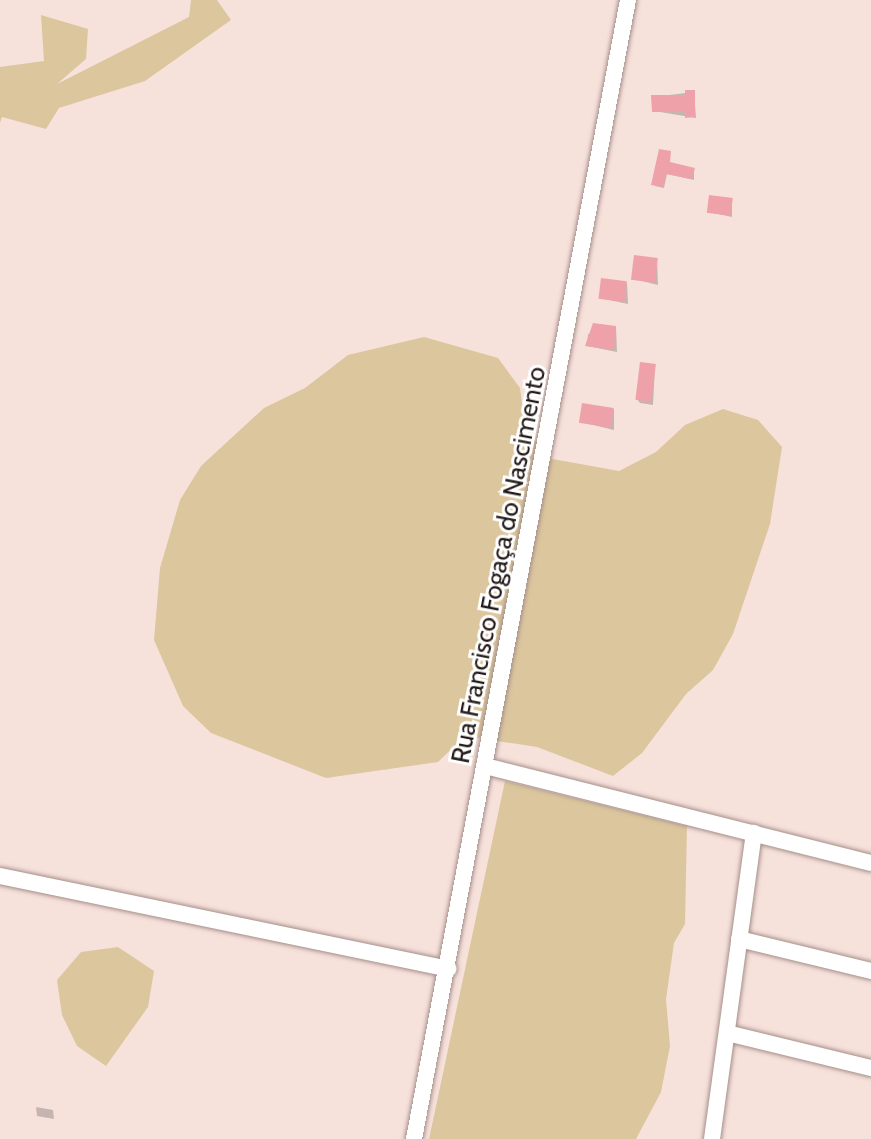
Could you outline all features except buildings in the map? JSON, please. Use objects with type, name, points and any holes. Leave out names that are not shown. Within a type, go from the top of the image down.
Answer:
[{"type":"street","name":"Rua Francisco Fogaça do Nascimento","points":[[414,1139],[628,0]]},
{"type":"street","points":[[485,766],[871,863]]},
{"type":"street","points":[[712,1139],[754,833]]},
{"type":"street","points":[[0,876],[448,969]]},
{"type":"street","points":[[739,939],[871,971]]},
{"type":"street","points":[[727,1033],[871,1068]]},
{"type":"shaded area","points":[[191,0],[217,0],[231,20],[145,81],[59,108],[46,129],[2,117],[0,123],[0,67],[44,61],[41,15],[88,29],[86,59],[57,84],[189,17]]},
{"type":"shaded area","points":[[424,337],[498,358],[520,388],[525,426],[547,458],[619,471],[656,452],[685,425],[723,409],[758,420],[782,447],[770,524],[733,634],[713,670],[686,694],[642,753],[613,776],[537,747],[465,736],[438,762],[326,778],[211,733],[183,706],[154,640],[160,568],[180,500],[201,466],[264,408],[305,388],[348,355]]},
{"type":"shaded area","points":[[505,781],[687,826],[685,924],[674,943],[666,999],[670,1046],[661,1092],[636,1139],[429,1139]]},
{"type":"shaded area","points":[[118,947],[154,971],[148,1007],[106,1066],[77,1046],[62,1015],[57,980],[81,952]]}]
